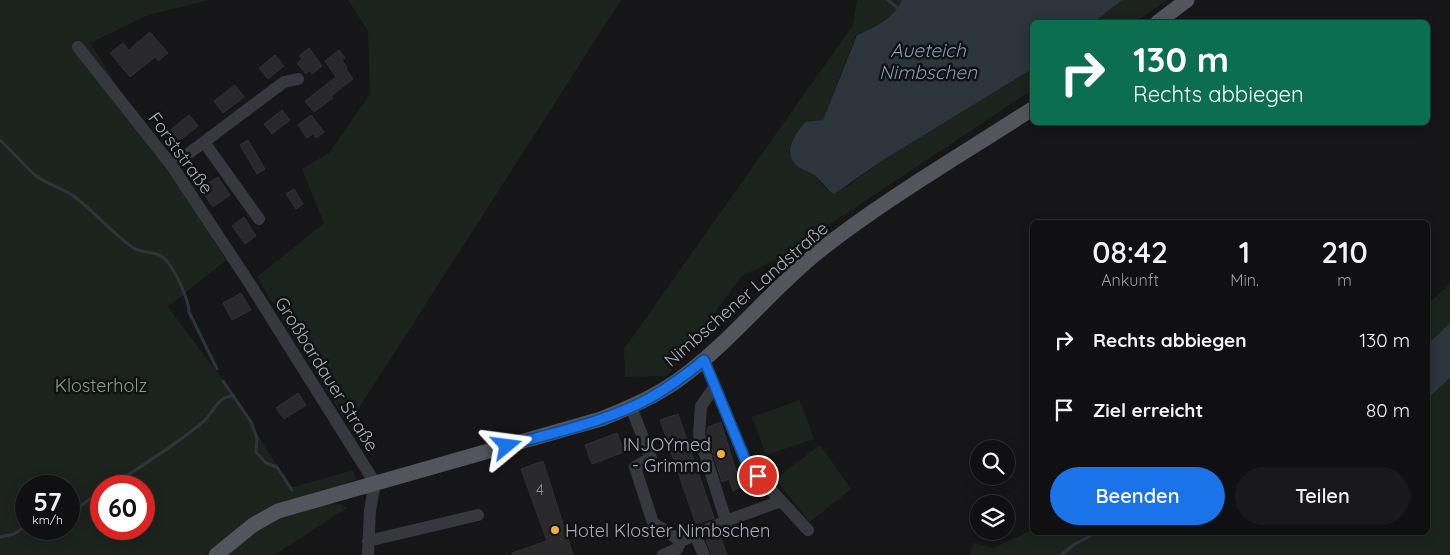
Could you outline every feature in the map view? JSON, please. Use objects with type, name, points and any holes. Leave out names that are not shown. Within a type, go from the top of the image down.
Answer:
[{"type":"main road","points":[[1161,20],[1187,0]]},
{"type":"main road","name":"Nimbschener Landstraße","points":[[216,555],[245,531],[269,515],[296,505],[601,419],[631,407],[676,381],[704,360],[789,277],[819,251],[883,206],[1030,110]]},
{"type":"street","name":"Forststraße","points":[[78,47],[172,166],[250,284]]},
{"type":"street","points":[[172,166],[284,82],[298,79]]},
{"type":"street","points":[[204,142],[259,219]]},
{"type":"street","name":"Großbardauer Straße","points":[[250,284],[375,483]]},
{"type":"street","points":[[704,360],[747,464],[808,530]]},
{"type":"street","points":[[715,386],[702,406],[699,435],[726,521]]},
{"type":"street","points":[[631,407],[651,458],[635,467],[653,523],[681,541]]},
{"type":"street","points":[[368,555],[370,510],[375,483]]},
{"type":"street","points":[[663,555],[677,549],[681,541],[726,521],[780,501]]},
{"type":"street","points":[[368,541],[478,515]]},
{"type":"street","points":[[695,535],[704,555]]},
{"type":"green space","name":"Klosterholz","points":[[0,0],[210,0],[148,15],[90,43],[226,260],[168,307],[228,387],[291,488],[353,470],[356,479],[241,526],[206,555],[0,555]]},
{"type":"green space","points":[[348,0],[621,0],[348,425],[257,277],[324,223],[302,169],[329,153],[370,94],[368,31]]},
{"type":"green space","points":[[857,0],[902,0],[889,17],[876,26],[856,35],[823,120],[800,131],[793,139],[789,154],[801,169],[814,175],[828,191],[848,186],[880,162],[1030,70],[1030,91],[784,255],[742,276],[667,376],[625,377],[624,349],[853,25]]},
{"type":"green space","points":[[1122,0],[1168,0],[1137,20],[1097,20]]},
{"type":"green space","points":[[1450,284],[1450,323],[1430,342],[1430,302]]},
{"type":"green space","points":[[1430,350],[1447,380],[1450,378],[1450,555],[970,555],[973,543],[993,548],[1010,540],[1015,540],[1015,538],[1030,531],[1030,535],[1430,535]]},
{"type":"green space","points":[[800,400],[814,439],[766,455],[752,417]]},
{"type":"green space","points":[[820,445],[851,489],[810,522],[775,479]]},
{"type":"green space","points":[[340,504],[347,508],[274,555],[225,555],[264,524],[315,505]]},
{"type":"water","name":"Aueteich Nimbschen","points":[[902,0],[1122,0],[1097,20],[1030,20],[1030,70],[880,162],[834,194],[814,175],[794,163],[790,151],[791,145],[797,133],[806,122],[823,120],[857,35],[877,26],[889,17]]},
{"type":"water","points":[[1450,323],[1450,378],[1430,396],[1430,342]]},
{"type":"building","points":[[150,32],[168,53],[158,61],[155,57],[130,77],[110,53],[123,43],[129,50]]},
{"type":"building","points":[[309,48],[322,66],[312,74],[310,70],[306,74],[297,63],[302,59],[299,56]]},
{"type":"building","points":[[339,50],[345,58],[342,60],[346,69],[353,79],[331,96],[333,98],[314,112],[305,101],[336,77],[325,61]]},
{"type":"building","points":[[275,55],[284,66],[268,79],[259,68]]},
{"type":"building","points":[[235,85],[244,97],[223,113],[214,101]]},
{"type":"building","points":[[282,110],[290,120],[272,134],[264,124]]},
{"type":"building","points":[[189,115],[198,126],[178,142],[169,131]]},
{"type":"building","points":[[311,115],[324,132],[316,138],[313,134],[307,138],[298,125]]},
{"type":"building","points":[[248,140],[265,169],[257,174],[240,145]]},
{"type":"building","points":[[218,177],[230,195],[213,207],[200,188]]},
{"type":"building","points":[[294,189],[303,204],[296,209],[286,194]]},
{"type":"building","points":[[244,217],[256,236],[245,244],[232,226]]},
{"type":"building","points":[[241,293],[251,310],[232,320],[223,303]]},
{"type":"building","points":[[298,393],[306,405],[284,419],[276,408]]},
{"type":"building","points":[[678,414],[714,518],[696,524],[660,420]]},
{"type":"building","name":"INJOYmed - Grimma","points":[[721,422],[741,487],[733,491],[729,479],[722,482],[707,434],[708,427]]},
{"type":"building","points":[[617,433],[624,452],[592,464],[585,445]]},
{"type":"building","points":[[543,461],[573,555],[512,555],[512,553],[547,541],[521,469]]},
{"type":"building","points":[[720,535],[727,555],[712,555],[706,540]]},
{"type":"waterway","points":[[888,0],[898,8]]},
{"type":"waterway","points":[[0,140],[35,175],[75,197],[132,247],[140,251],[158,254],[166,260],[181,285],[189,312],[217,369]]},
{"type":"waterway","points":[[223,381],[251,422],[257,438],[256,452],[266,463],[277,467],[292,490]]},
{"type":"waterway","points":[[128,475],[192,431],[207,418],[223,399],[234,396]]},
{"type":"waterway","points":[[80,506],[90,499]]},
{"type":"waterway","points":[[0,537],[15,533]]},
{"type":"waterway","points":[[1061,555],[1075,544],[1092,535]]},
{"type":"place","name":"INJOYmed - Grimma","points":[[721,454]]},
{"type":"place","name":"Hotel Kloster Nimbschen","points":[[555,530]]},
{"type":"route","points":[[507,446],[601,419],[631,407],[651,398],[704,360],[747,464],[758,476]]}]
